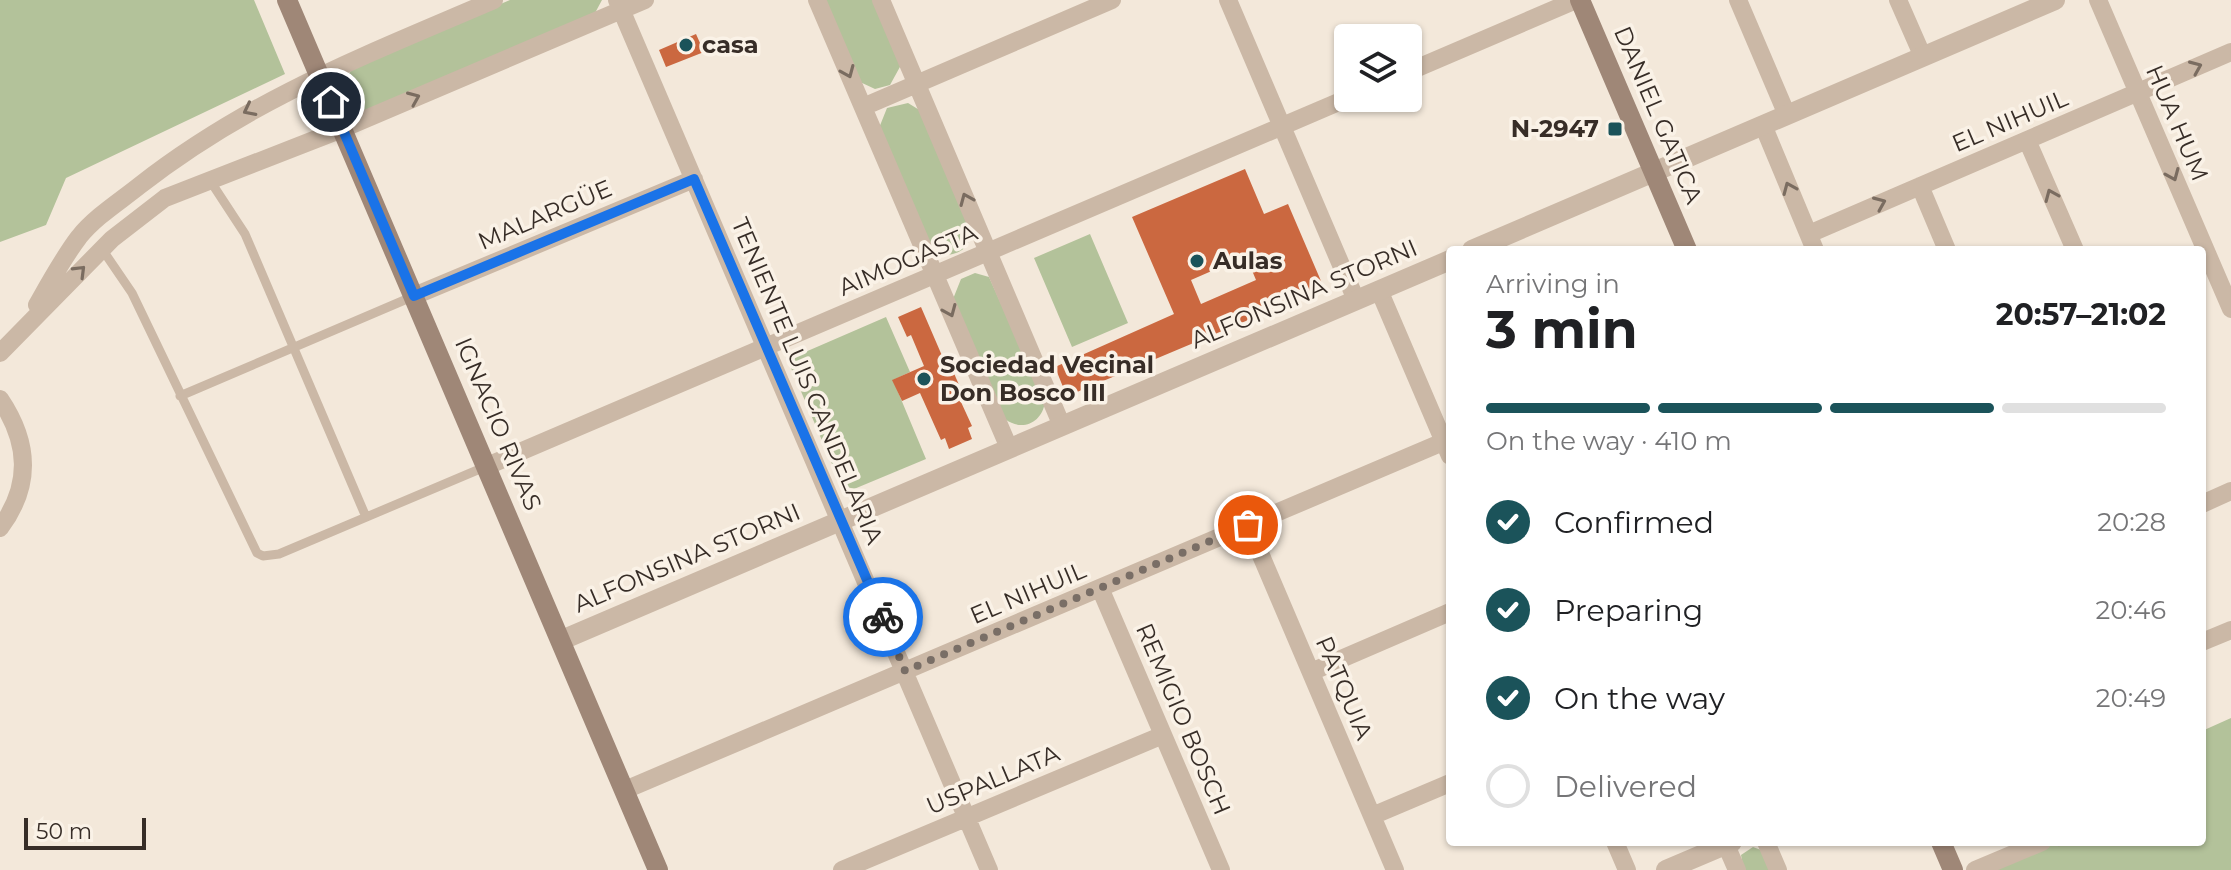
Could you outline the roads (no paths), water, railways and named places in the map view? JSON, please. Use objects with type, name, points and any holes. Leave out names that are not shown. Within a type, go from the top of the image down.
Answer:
[{"type":"main road","name":"IGNACIO RIVAS","points":[[287,0],[658,870]]},
{"type":"main road","name":"DANIEL GATICA","points":[[1578,0],[1685,246]]},
{"type":"main road","points":[[1943,846],[1953,870]]},
{"type":"street","points":[[25,326],[80,235],[166,164],[240,114],[319,75],[494,0]]},
{"type":"street","points":[[0,353],[102,249],[145,210],[209,179],[342,129],[619,5],[645,0]]},
{"type":"street","points":[[817,0],[1009,448]]},
{"type":"street","points":[[881,0],[1062,426]]},
{"type":"street","points":[[863,107],[1112,0]]},
{"type":"street","points":[[1228,0],[1356,300]]},
{"type":"street","points":[[1422,66],[1578,0]]},
{"type":"street","points":[[1738,0],[1787,115]]},
{"type":"street","points":[[1898,0],[1923,57]]},
{"type":"street","points":[[1481,246],[2055,0]]},
{"type":"street","name":"HUA HUM","points":[[2098,0],[2204,246]]},
{"type":"street","name":"TENIENTE LUIS CANDELARIA","points":[[619,5],[842,520],[989,870]]},
{"type":"street","name":"EL NIHUIL","points":[[1812,242],[1920,186],[2231,52]]},
{"type":"street","name":"AIMOGASTA","points":[[487,466],[1334,104]]},
{"type":"street","points":[[1763,125],[1812,242]]},
{"type":"street","points":[[2027,140],[2073,246]]},
{"type":"street","name":"MALARGÜE","points":[[414,296],[694,179]]},
{"type":"street","points":[[1920,186],[1945,246]]},
{"type":"street","name":"HUA HUM","points":[[2206,251],[2231,309]]},
{"type":"street","name":"ALFONSINA STORNI","points":[[562,640],[1446,262]]},
{"type":"street","points":[[1379,290],[1446,441]]},
{"type":"street","points":[[0,399],[12,416],[24,455],[24,476],[18,497],[0,528]]},
{"type":"street","name":"EL NIHUIL","points":[[625,790],[1248,525],[1446,447]]},
{"type":"street","points":[[2206,502],[2231,491]]},
{"type":"street","name":"PATQUIA","points":[[1248,525],[1395,870]]},
{"type":"street","name":"REMIGIO BOSCH","points":[[1100,588],[1221,870]]},
{"type":"street","points":[[1311,672],[1446,614]]},
{"type":"street","points":[[2206,640],[2231,630]]},
{"type":"street","name":"USPALLATA","points":[[842,870],[1163,735]]},
{"type":"street","points":[[1372,816],[1446,785]]},
{"type":"street","points":[[1617,846],[1627,870]]},
{"type":"street","points":[[1666,870],[1722,846]]},
{"type":"street","points":[[1730,846],[1737,870]]},
{"type":"street","points":[[1768,846],[1778,870]]},
{"type":"street","points":[[1975,870],[2032,846]]},
{"type":"lane","points":[[209,179],[245,234],[366,517]]},
{"type":"lane","points":[[102,249],[132,293],[257,553],[263,556],[279,554],[487,466]]},
{"type":"lane","points":[[180,396],[414,296]]},
{"type":"place","name":"casa","points":[[686,45]]},
{"type":"place","name":"N-2947","points":[[1615,129]]},
{"type":"place","name":"Aulas","points":[[1197,261]]},
{"type":"place","name":"Sociedad Vecinal Don Bosco III","points":[[924,379]]}]
